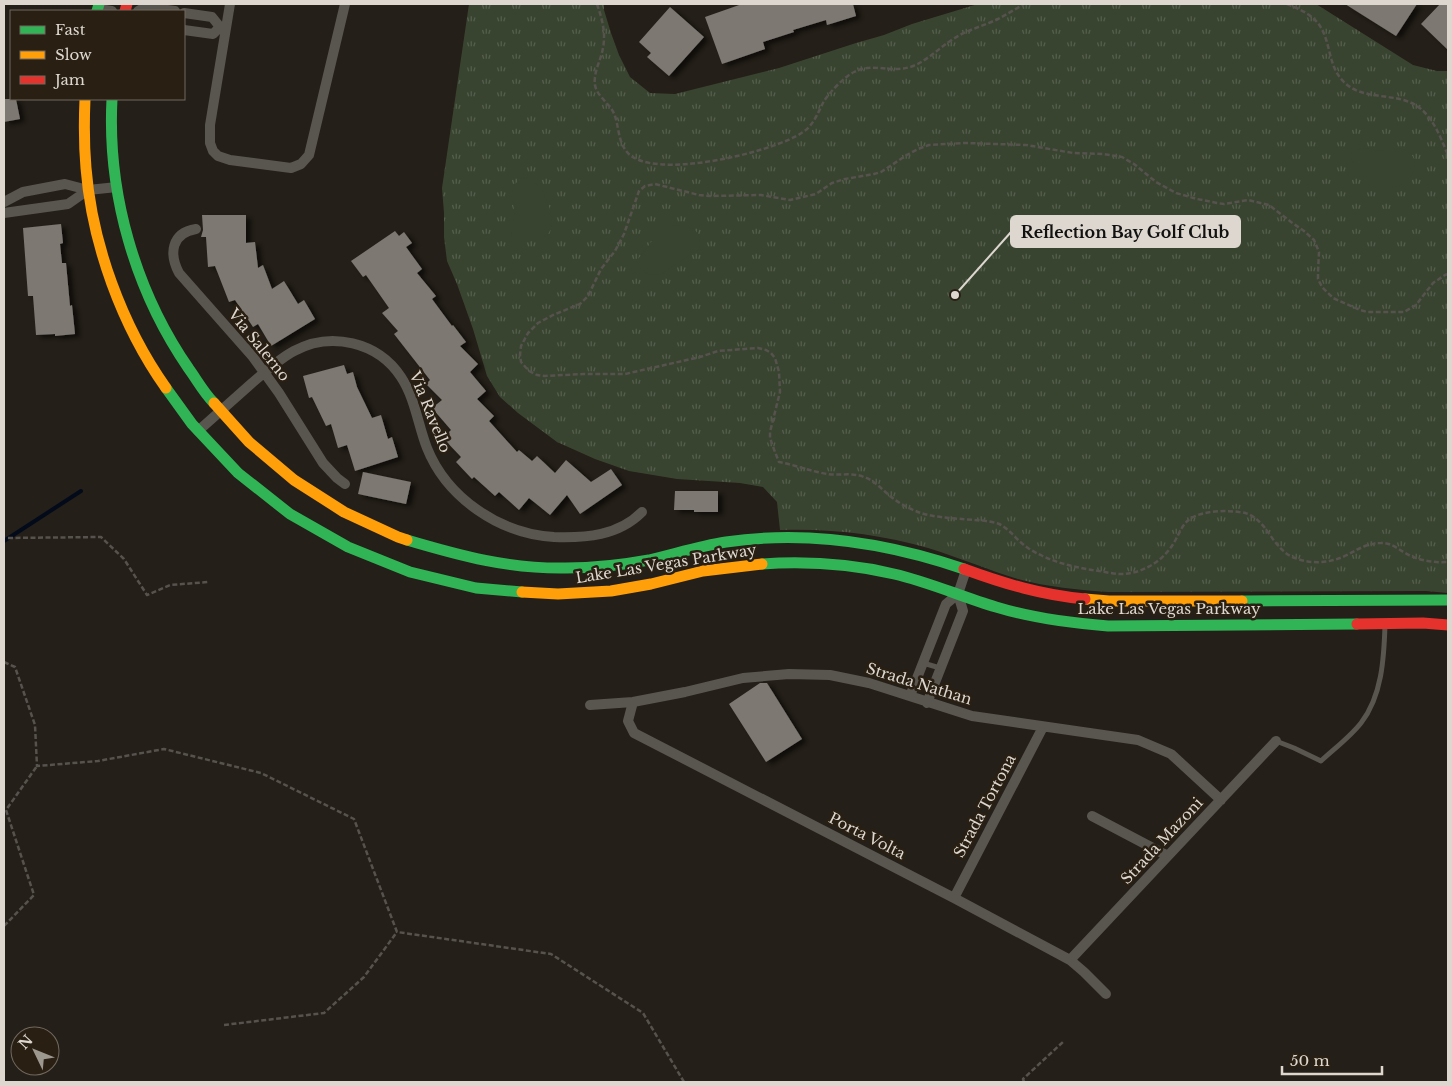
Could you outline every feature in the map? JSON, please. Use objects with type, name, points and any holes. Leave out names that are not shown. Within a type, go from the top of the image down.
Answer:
[{"type":"street","points":[[230,4],[223,27],[210,125],[210,143],[213,151],[218,156],[230,160],[291,168],[302,164],[308,155],[344,4]]},
{"type":"street","points":[[140,10],[145,7],[168,10]]},
{"type":"street","points":[[185,12],[212,17],[223,27]]},
{"type":"street","points":[[185,30],[212,34],[223,27]]},
{"type":"street","name":"Lake Las Vegas Parkway","points":[[85,100],[84,140],[88,190],[102,253],[121,306],[146,358],[177,406],[213,449],[255,488],[297,519],[351,549],[391,566],[441,581],[493,591],[545,594],[598,592],[650,584],[701,572],[755,564],[810,563],[864,568],[917,580],[1007,611],[1040,619],[1074,624],[1118,626],[1423,623],[1448,625]]},
{"type":"street","name":"Lake Las Vegas Parkway","points":[[112,100],[113,161],[121,214],[136,265],[156,314],[182,361],[213,404],[249,443],[290,478],[334,507],[382,532],[432,550],[484,562],[537,568],[590,568],[644,561],[696,547],[753,539],[810,538],[868,544],[924,556],[1014,587],[1077,599],[1109,601],[1448,600]]},
{"type":"street","points":[[4,202],[23,192],[65,184],[88,190],[117,187]]},
{"type":"street","points":[[4,214],[68,204],[88,190]]},
{"type":"street","name":"Via Salerno","points":[[196,229],[184,233],[175,242],[173,251],[176,267],[183,279],[253,357],[279,393],[323,463],[345,484]]},
{"type":"street","name":"Via Ravello","points":[[198,431],[264,373],[294,351],[311,344],[338,340],[357,344],[374,351],[395,369],[406,384],[428,450],[446,479],[456,492],[476,509],[498,522],[530,534],[564,537],[602,534],[624,527],[642,512]]},
{"type":"street","points":[[927,703],[962,611],[958,594],[966,570]]},
{"type":"street","points":[[910,696],[946,604],[958,594]]},
{"type":"street","name":"Strada Nathan","points":[[590,705],[632,702],[743,678],[789,674],[830,675],[869,683],[972,716],[1129,739],[1146,744],[1171,754],[1221,800]]},
{"type":"street","name":"Porta Volta","points":[[632,702],[628,721],[634,732],[1070,960],[1106,994]]},
{"type":"street","name":"Strada Tortona","points":[[954,898],[1043,727]]},
{"type":"street","name":"Strada Mazoni","points":[[1070,960],[1276,742]]},
{"type":"street","points":[[1092,816],[1168,856]]},
{"type":"lane","points":[[1276,742],[1294,748],[1322,762],[1360,724],[1375,697],[1384,659],[1385,623]]},
{"type":"lane","points":[[923,663],[940,668]]},
{"type":"path","points":[[597,4],[605,33],[595,86],[613,110],[621,143],[628,153],[639,161],[666,165],[735,157],[794,138],[805,131],[830,93],[851,74],[860,69],[872,67],[892,70],[912,66],[924,61],[965,32],[1000,18],[1024,4]]},
{"type":"path","points":[[1287,4],[1314,18],[1320,26],[1334,67],[1343,82],[1350,88],[1360,92],[1400,99],[1420,108],[1429,116],[1448,155]]},
{"type":"path","points":[[1448,274],[1433,283],[1416,304],[1404,312],[1367,312],[1333,298],[1322,287],[1318,279],[1319,252],[1314,240],[1269,205],[1248,200],[1224,204],[1197,200],[1176,193],[1156,182],[1122,157],[1011,144],[940,144],[918,149],[890,167],[874,174],[832,183],[816,194],[790,200],[743,194],[698,195],[655,184],[645,186],[639,191],[624,234],[615,251],[601,269],[588,296],[580,304],[552,315],[538,323],[524,340],[520,355],[521,362],[529,371],[537,375],[551,377],[584,374],[625,374],[700,357],[718,351],[758,348],[766,350],[775,358],[780,379],[780,392],[770,432],[772,446],[779,462],[829,474],[854,474],[864,477],[913,510],[935,517],[999,524],[1028,548],[1058,563],[1119,574],[1138,572],[1163,557],[1189,519],[1207,513],[1231,511],[1247,513],[1255,517],[1267,529],[1279,548],[1286,554],[1301,560],[1315,562],[1332,561],[1366,545],[1382,542],[1422,560],[1448,562]]},
{"type":"path","points":[[8,538],[101,537],[124,559],[147,595],[170,585],[208,582]]},
{"type":"path","points":[[4,662],[15,667],[35,725],[37,766],[6,810],[34,895],[4,926]]},
{"type":"path","points":[[37,766],[98,761],[164,749],[261,773],[354,819],[397,932]]},
{"type":"path","points":[[224,1025],[324,1013],[364,977],[397,932]]},
{"type":"path","points":[[397,932],[551,954],[643,1013],[684,1082]]},
{"type":"path","points":[[1024,1082],[1023,1080],[1064,1042]]},
{"type":"green space","points":[[469,4],[604,4],[611,33],[630,77],[650,93],[675,94],[779,68],[978,4],[1316,4],[1413,65],[1437,71],[1448,71],[1448,593],[1426,591],[1109,592],[1052,586],[1018,579],[939,552],[892,539],[836,531],[780,530],[777,502],[763,487],[740,483],[677,479],[629,471],[595,459],[557,442],[500,397],[487,376],[473,329],[447,261],[442,188]]},
{"type":"green space","points":[[1365,148],[1381,151],[1398,149],[1406,151],[1414,159],[1414,171],[1407,181],[1395,187],[1380,187],[1361,171],[1351,159],[1352,152]]},
{"type":"green space","points":[[526,177],[532,180],[544,194],[551,213],[552,222],[550,230],[546,236],[541,238],[519,238],[512,236],[511,233],[514,216],[513,188],[519,180]]},
{"type":"green space","points":[[679,225],[696,231],[700,238],[699,249],[660,275],[649,274],[638,267],[638,259],[659,232],[667,227]]},
{"type":"building","points":[[742,4],[853,4],[856,16],[827,25],[826,20],[793,30],[794,32],[763,42],[765,49],[722,64],[705,17]]},
{"type":"building","points":[[1345,4],[1417,4],[1396,36]]},
{"type":"building","points":[[1440,4],[1448,4],[1448,50],[1421,24]]},
{"type":"building","points":[[670,7],[704,37],[669,76],[647,57],[651,53],[639,42]]},
{"type":"building","points":[[4,99],[16,100],[20,119],[4,122]]},
{"type":"building","points":[[202,215],[246,215],[246,243],[255,242],[258,268],[263,265],[272,289],[284,281],[298,304],[304,300],[315,319],[271,346],[258,324],[253,327],[235,300],[229,302],[215,266],[208,267],[206,237],[201,237],[203,230]]},
{"type":"building","points":[[61,224],[63,243],[60,244],[62,263],[66,263],[75,334],[36,335],[33,296],[28,296],[23,228]]},
{"type":"building","points":[[395,231],[399,236],[404,232],[412,243],[406,247],[422,269],[417,273],[436,296],[432,299],[466,342],[460,346],[478,364],[470,372],[486,391],[477,399],[494,416],[489,421],[517,452],[519,450],[532,461],[537,456],[555,473],[566,460],[591,482],[611,469],[622,485],[580,514],[567,495],[550,515],[529,498],[519,510],[499,492],[495,496],[474,477],[472,479],[456,462],[461,457],[443,438],[451,430],[432,408],[442,400],[426,384],[430,380],[394,334],[398,331],[382,313],[389,308],[366,275],[363,277],[351,261]]},
{"type":"building","points":[[344,365],[347,374],[353,372],[357,387],[372,418],[381,415],[388,439],[392,437],[398,457],[355,471],[347,445],[338,448],[331,424],[326,426],[312,397],[309,398],[303,376]]},
{"type":"building","points":[[363,472],[411,482],[406,504],[358,494]]},
{"type":"building","points":[[675,491],[718,491],[718,512],[674,510]]},
{"type":"building","points":[[760,683],[767,683],[802,739],[766,762],[729,704]]},
{"type":"waterway","points":[[4,541],[81,491]]},
{"type":"traffic: fast","points":[[97,10],[99,4]]},
{"type":"traffic: fast","points":[[112,100],[114,170],[128,240],[153,307],[189,369],[214,403]]},
{"type":"traffic: fast","points":[[166,388],[192,424],[238,473],[290,514],[348,547],[410,572],[476,588],[522,592]]},
{"type":"traffic: fast","points":[[407,540],[505,564],[566,568],[597,567],[639,562],[726,542],[756,539],[817,538],[847,541],[906,552],[964,569]]},
{"type":"traffic: fast","points":[[762,564],[828,564],[878,571],[920,581],[1010,611],[1051,620],[1094,625],[1357,624]]},
{"type":"traffic: fast","points":[[1242,601],[1448,600]]},
{"type":"traffic: slow","points":[[85,100],[84,134],[89,197],[102,255],[123,311],[150,364],[166,388]]},
{"type":"traffic: slow","points":[[214,403],[249,442],[294,480],[344,512],[407,540]]},
{"type":"traffic: slow","points":[[522,592],[558,594],[611,591],[651,584],[703,571],[762,564]]},
{"type":"traffic: slow","points":[[1085,599],[1109,601],[1242,601]]},
{"type":"traffic: jam","points":[[125,10],[127,4]]},
{"type":"traffic: jam","points":[[964,569],[1024,588],[1054,595],[1085,599]]},
{"type":"traffic: jam","points":[[1357,624],[1423,623],[1448,625]]},
{"type":"place","name":"Reflection Bay Golf Club","points":[[955,295]]}]
